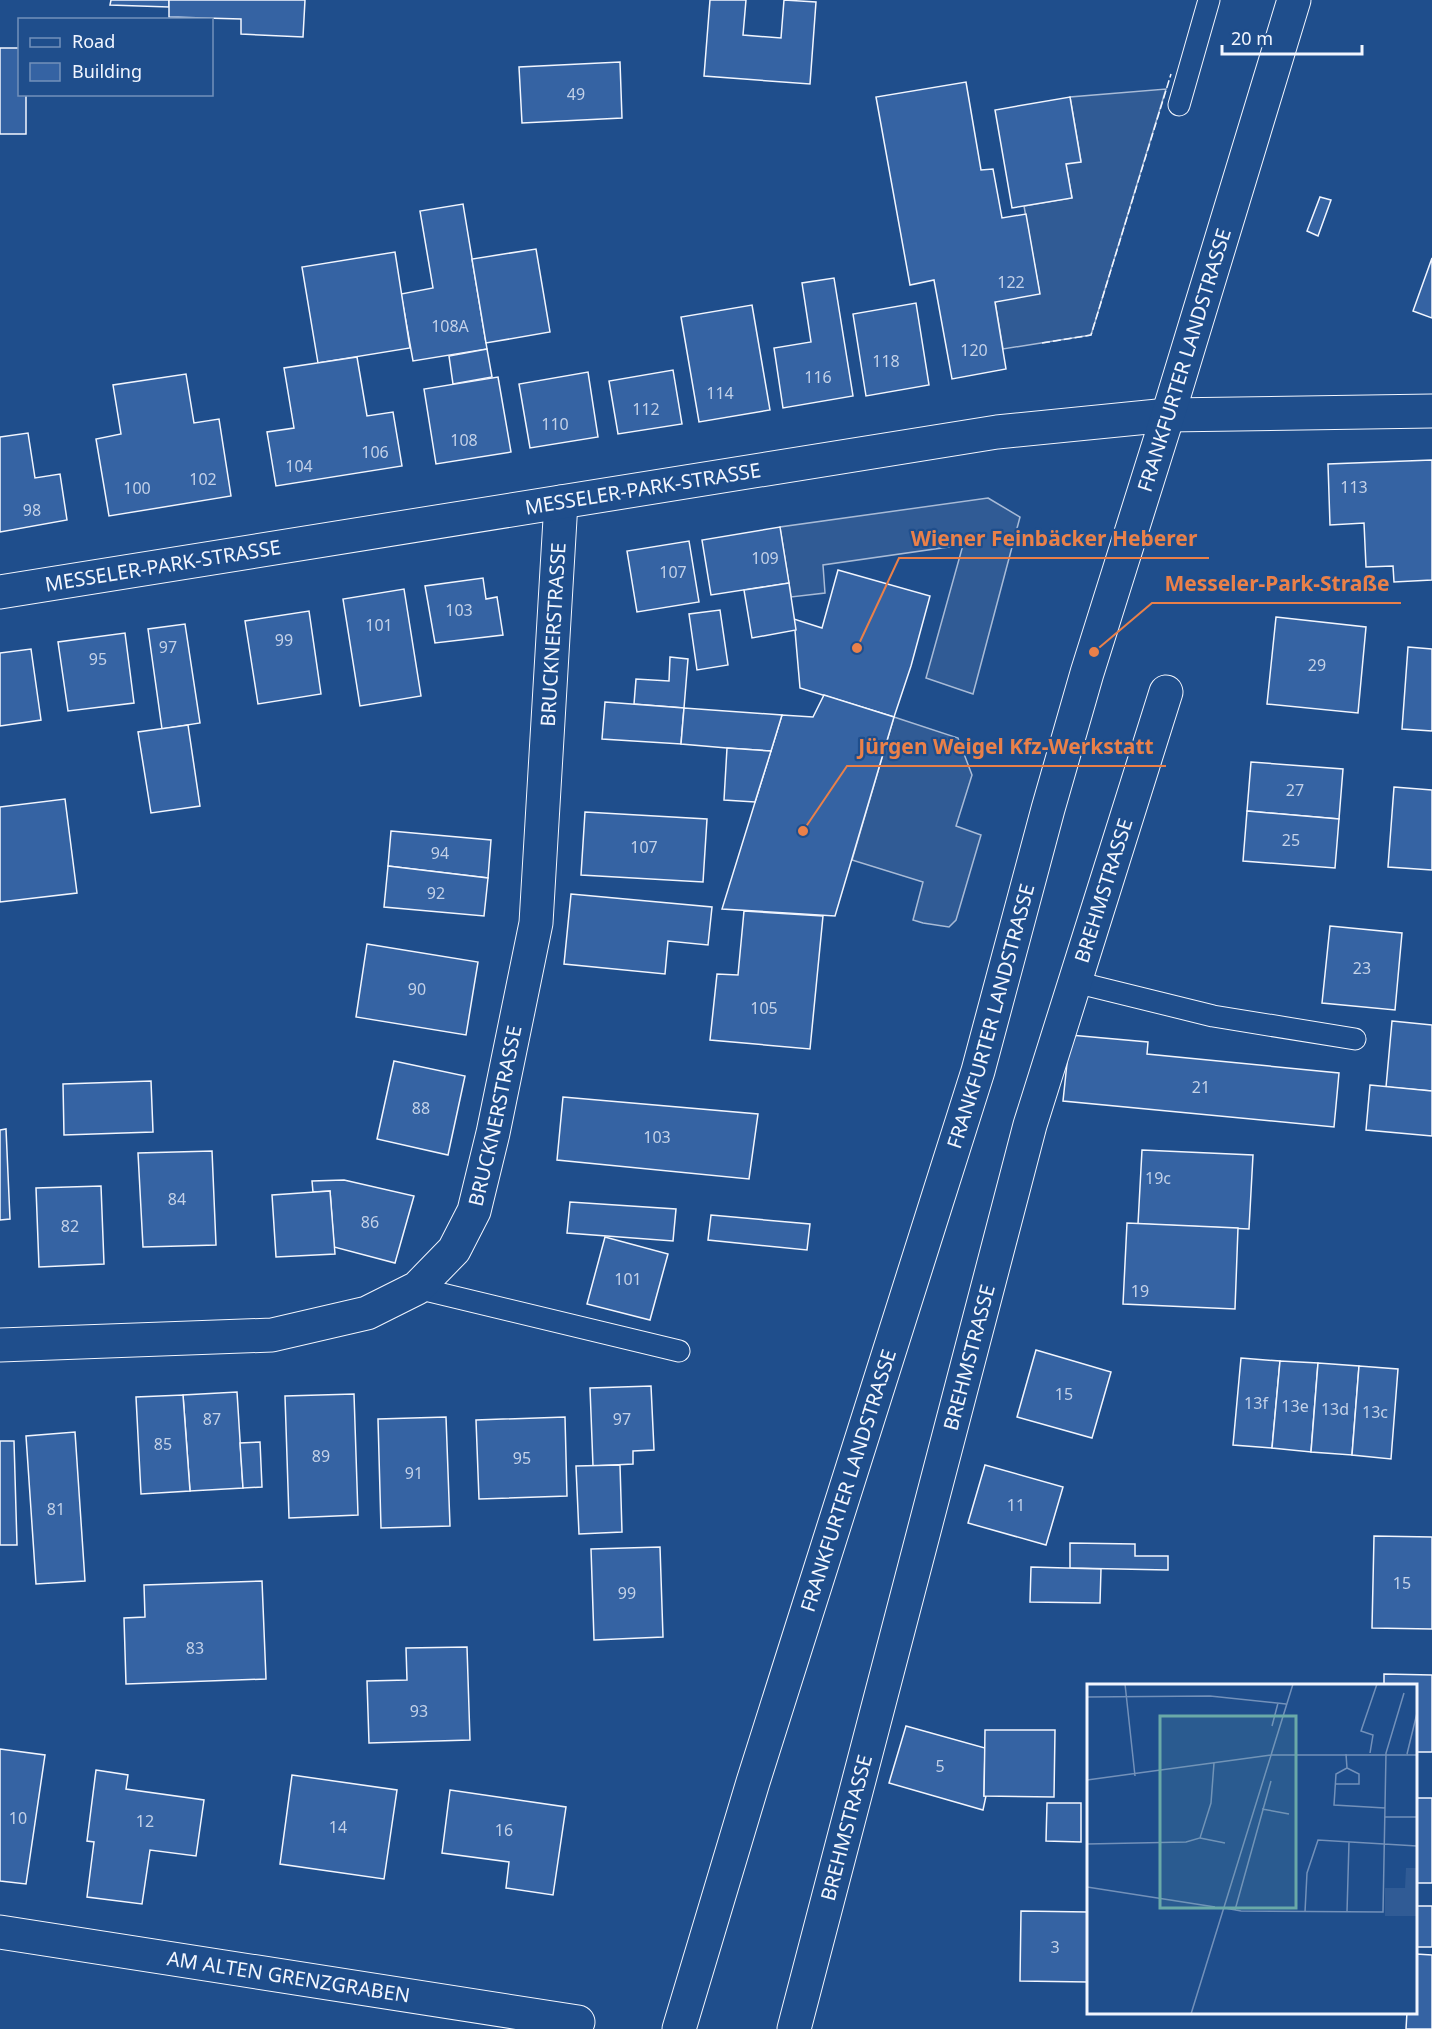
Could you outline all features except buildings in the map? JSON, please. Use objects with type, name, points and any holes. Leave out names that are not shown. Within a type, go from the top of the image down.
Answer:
[{"type":"street","name":"FRANKFURTER LANDSTRASSE","points":[[679,2029],[753,1782],[978,1071],[1048,809],[1088,673],[1294,0]]},
{"type":"street","name":"MESSELER-PARK-STRASSE","points":[[0,592],[997,432],[1168,415],[1432,411]]},
{"type":"street","name":"BRUCKNERSTRASSE","points":[[0,1345],[272,1335],[367,1312],[417,1288],[454,1250],[474,1211],[493,1133],[536,923],[561,502]]},
{"type":"street","name":"BREHMSTRASSE","points":[[794,2029],[1030,1125],[1166,692]]},
{"type":"street","name":"AM ALTEN GRENZGRABEN","points":[[0,1932],[578,2022]]},
{"type":"lane","points":[[1179,105],[1209,0]]},
{"type":"lane","points":[[1075,982],[1213,1016],[1355,1039]]},
{"type":"lane","points":[[417,1288],[679,1351]]},
{"type":"shaded area","points":[[1166,89],[1091,335],[1003,349],[995,302],[1039,290],[1024,206],[1072,198],[1066,164],[1081,161],[1070,97]]},
{"type":"shaded area","points":[[988,498],[1020,517],[973,694],[926,678],[963,545],[823,565],[825,593],[791,597],[780,527]]},
{"type":"shaded area","points":[[894,717],[958,738],[972,775],[956,826],[981,835],[956,920],[949,927],[913,920],[923,882],[852,860]]},
{"type":"fence","points":[[1042,343],[1091,335],[1171,74]]},
{"type":"place","name":"Wiener Feinbäcker Heberer","points":[[857,648]]},
{"type":"place","name":"Messeler-Park-Straße","points":[[1094,652]]},
{"type":"place","name":"Jürgen Weigel Kfz-Werkstatt","points":[[803,831]]}]
